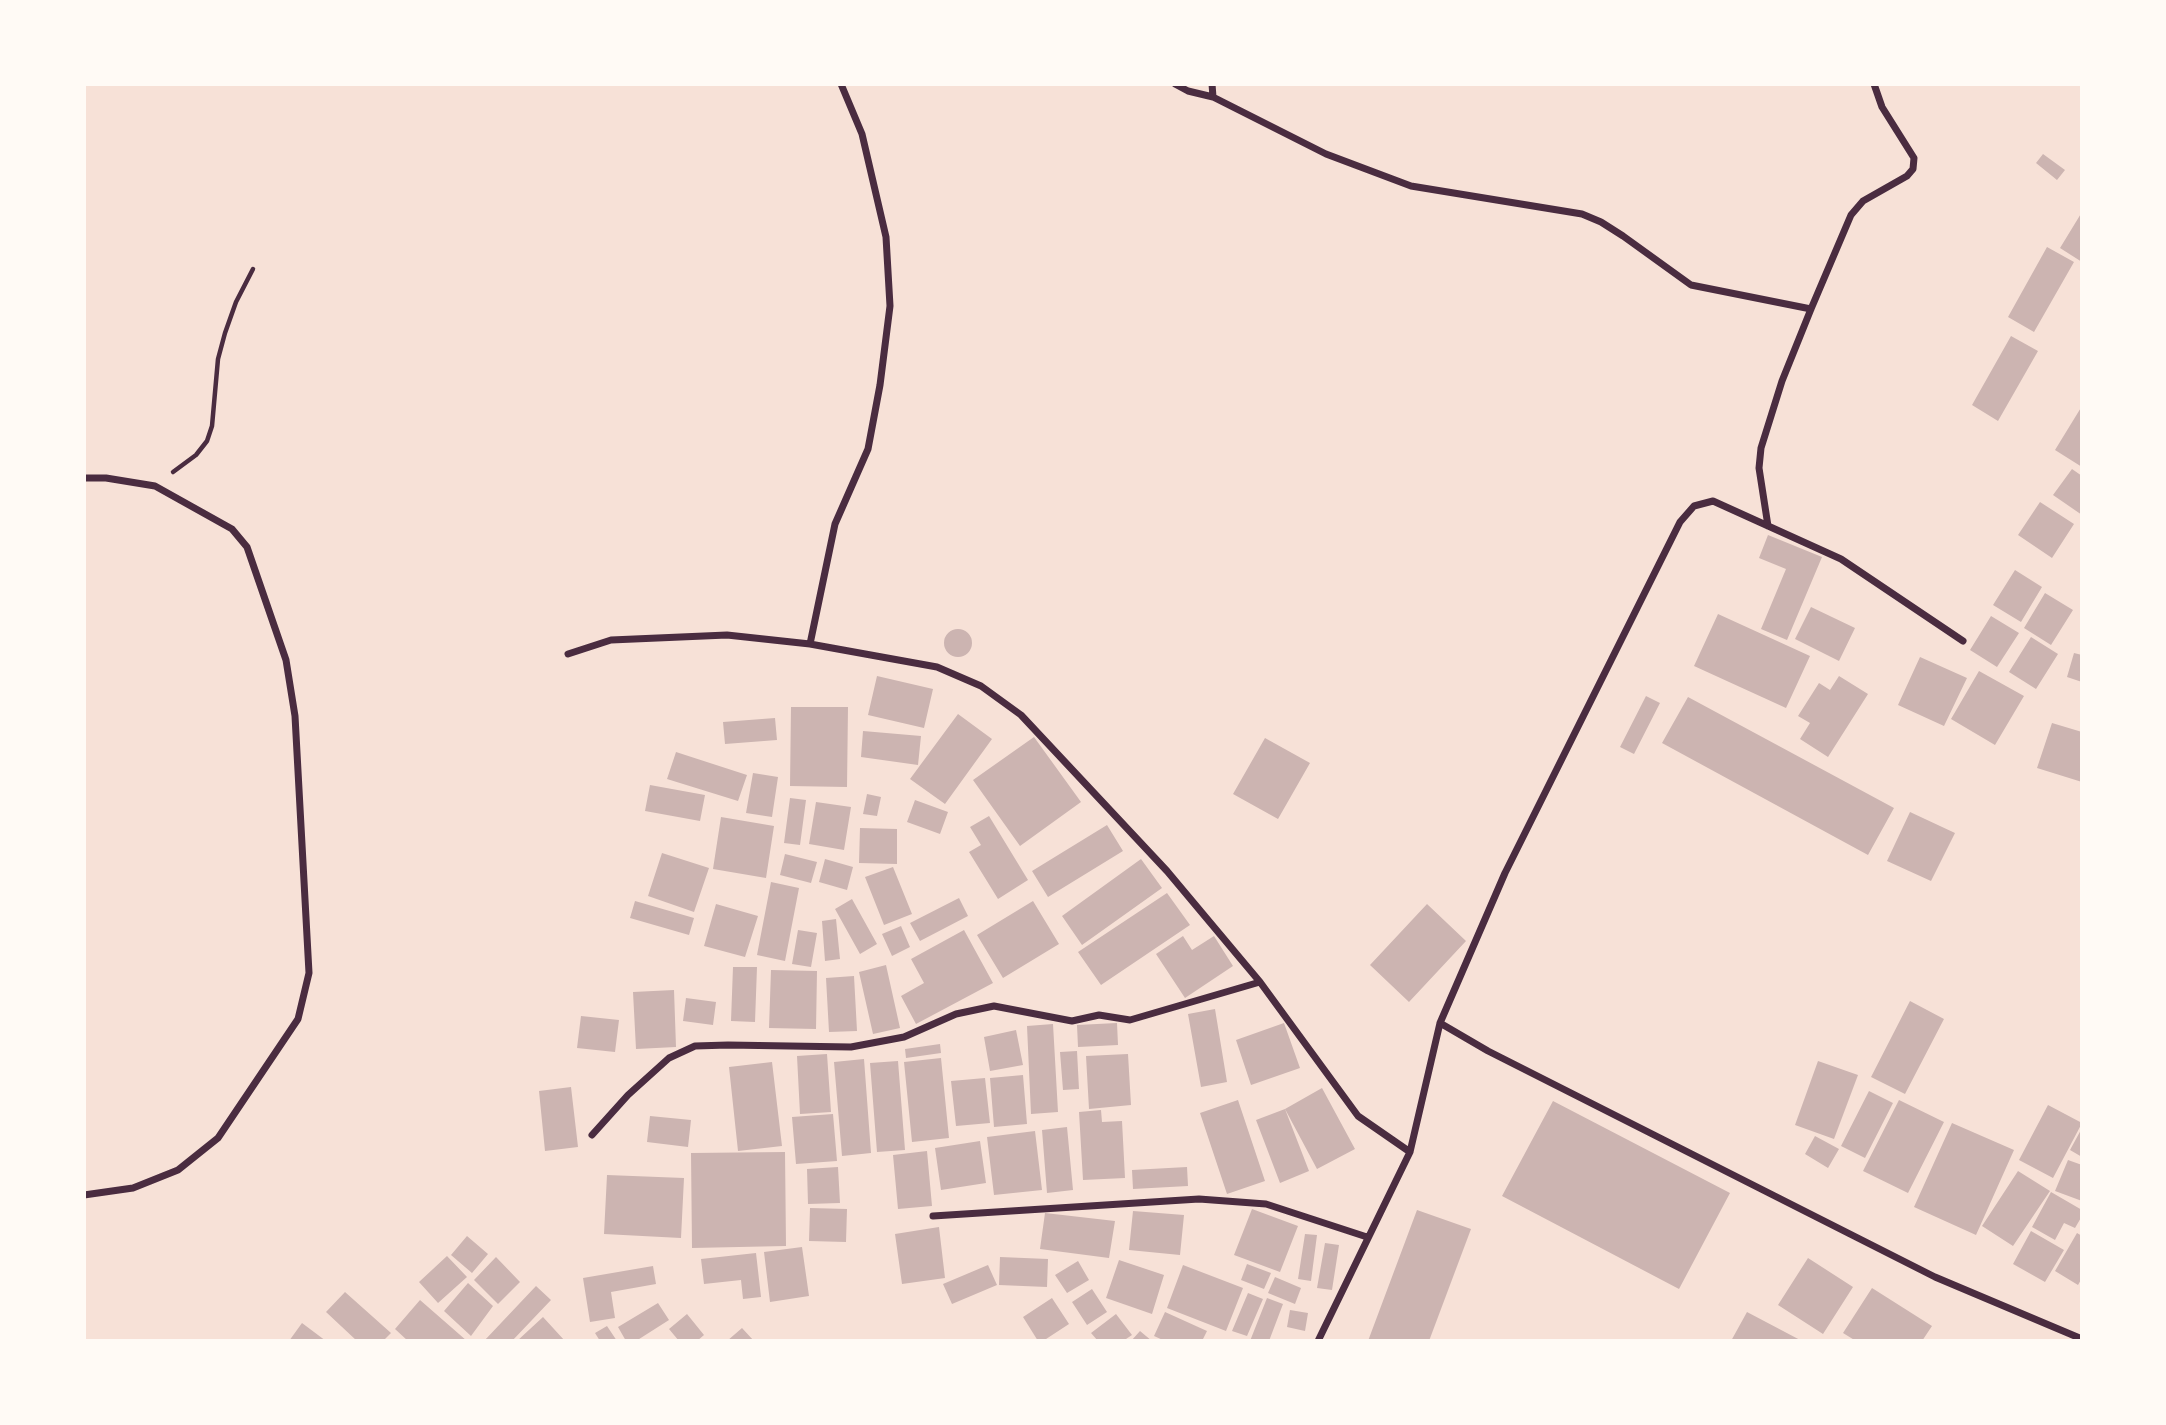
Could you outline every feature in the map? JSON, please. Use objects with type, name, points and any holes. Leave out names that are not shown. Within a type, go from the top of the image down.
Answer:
[{"type":"street","points":[[810,643],[835,524],[868,449],[880,385],[890,306],[886,237],[862,134],[841,84]]},
{"type":"street","points":[[1175,84],[1188,91],[1213,97],[1326,153],[1412,186],[1582,214],[1623,236],[1691,285],[1811,309]]},
{"type":"street","points":[[1212,84],[1213,97]]},
{"type":"street","points":[[1768,526],[1759,468],[1761,448],[1782,381],[1811,309],[1851,215],[1863,201],[1907,176],[1913,169],[1914,158],[1882,107],[1874,84]]},
{"type":"street","points":[[84,478],[106,478],[155,486],[232,528],[247,547],[286,660],[295,716],[309,973],[298,1019],[218,1138],[178,1170],[133,1188],[84,1195]]},
{"type":"street","points":[[1318,1341],[1410,1152],[1440,1023],[1505,873],[1680,522],[1694,506],[1713,501],[1841,559],[1963,641]]},
{"type":"street","points":[[568,654],[611,640],[727,635],[810,643],[937,667],[981,686],[1021,715],[1167,871],[1260,982],[1358,1116],[1410,1152]]},
{"type":"street","points":[[592,1135],[628,1095],[669,1058],[695,1046],[851,1047],[904,1037],[956,1014],[994,1006],[1072,1021],[1099,1015],[1129,1020],[1260,982]]},
{"type":"street","points":[[1440,1023],[1488,1051],[1935,1277],[2082,1339]]},
{"type":"street","points":[[933,1216],[1199,1199],[1266,1204],[1367,1237]]},
{"type":"path","points":[[155,486],[196,455],[207,441],[212,426],[218,359],[236,302],[253,269]]},
{"type":"building","points":[[2043,154],[2065,170],[2057,180],[2036,163]]},
{"type":"building","points":[[2082,212],[2082,262],[2060,248]]},
{"type":"building","points":[[2047,247],[2074,262],[2034,332],[2008,317]]},
{"type":"building","points":[[2011,336],[2038,351],[1998,421],[1972,405]]},
{"type":"building","points":[[2082,406],[2082,467],[2055,450]]},
{"type":"building","points":[[2072,469],[2082,476],[2082,515],[2053,495]]},
{"type":"building","points":[[2040,502],[2074,524],[2052,558],[2018,535]]},
{"type":"building","points":[[1768,535],[1822,557],[1787,640],[1761,629],[1786,569],[1759,558]]},
{"type":"building","points":[[2015,570],[2042,587],[2021,622],[1993,605]]},
{"type":"building","points":[[2045,593],[2073,610],[2051,645],[2024,628]]},
{"type":"building","points":[[1811,607],[1855,628],[1839,661],[1795,639]]},
{"type":"building","points":[[1718,614],[1810,656],[1786,708],[1694,666]]},
{"type":"building","points":[[1991,616],[2019,633],[1997,667],[1970,650]]},
{"type":"building","points":[[958,629],[968,633],[972,643],[968,653],[958,657],[948,653],[944,643],[948,633]]},
{"type":"building","points":[[2031,637],[2058,654],[2036,689],[2009,672]]},
{"type":"building","points":[[2074,653],[2082,655],[2082,682],[2067,677]]},
{"type":"building","points":[[1920,657],[1967,678],[1944,726],[1898,705]]},
{"type":"building","points":[[1979,671],[2024,696],[1995,745],[1951,719]]},
{"type":"building","points":[[877,676],[933,689],[924,728],[868,715]]},
{"type":"building","points":[[1839,676],[1868,694],[1828,757],[1800,739],[1810,723],[1798,716],[1819,683],[1830,690]]},
{"type":"building","points":[[1646,696],[1660,703],[1634,754],[1620,747]]},
{"type":"building","points":[[1688,697],[1894,808],[1868,855],[1662,743]]},
{"type":"building","points":[[791,707],[848,707],[847,787],[790,786]]},
{"type":"building","points":[[958,714],[992,739],[945,804],[910,779]]},
{"type":"building","points":[[775,718],[777,740],[725,744],[723,722]]},
{"type":"building","points":[[2052,723],[2082,732],[2082,782],[2037,768]]},
{"type":"building","points":[[863,731],[921,736],[918,765],[861,757]]},
{"type":"building","points":[[1034,737],[1081,802],[1020,846],[973,780]]},
{"type":"building","points":[[1265,738],[1310,763],[1278,819],[1233,794]]},
{"type":"building","points":[[676,752],[747,775],[738,801],[667,779]]},
{"type":"building","points":[[753,773],[778,777],[772,817],[746,813]]},
{"type":"building","points":[[650,785],[705,795],[700,821],[645,811]]},
{"type":"building","points":[[867,794],[881,797],[877,816],[863,814]]},
{"type":"building","points":[[790,798],[806,800],[800,845],[784,843]]},
{"type":"building","points":[[915,800],[948,812],[940,834],[907,822]]},
{"type":"building","points":[[816,802],[851,807],[844,850],[809,844]]},
{"type":"building","points":[[1910,812],[1955,833],[1931,881],[1887,861]]},
{"type":"building","points":[[989,816],[1028,880],[998,899],[969,852],[981,845],[970,827]]},
{"type":"building","points":[[721,817],[774,826],[766,878],[713,869]]},
{"type":"building","points":[[1107,825],[1123,851],[1048,897],[1032,871]]},
{"type":"building","points":[[860,828],[897,829],[897,864],[859,863]]},
{"type":"building","points":[[662,853],[709,868],[694,912],[648,896]]},
{"type":"building","points":[[785,854],[817,862],[811,883],[780,875]]},
{"type":"building","points":[[825,859],[853,867],[847,890],[819,882]]},
{"type":"building","points":[[1141,859],[1162,888],[1082,945],[1062,916]]},
{"type":"building","points":[[893,867],[912,914],[884,925],[865,877]]},
{"type":"building","points":[[771,882],[799,888],[785,961],[757,955]]},
{"type":"building","points":[[1167,893],[1190,925],[1101,985],[1078,952]]},
{"type":"building","points":[[959,898],[968,916],[920,941],[910,923]]},
{"type":"building","points":[[852,899],[877,944],[860,954],[835,909]]},
{"type":"building","points":[[635,901],[694,918],[689,935],[630,918]]},
{"type":"building","points":[[1033,901],[1059,944],[1003,978],[977,935]]},
{"type":"building","points":[[716,904],[758,916],[745,957],[704,946]]},
{"type":"building","points":[[1427,904],[1466,941],[1409,1002],[1370,965]]},
{"type":"building","points":[[836,919],[840,959],[825,961],[822,921]]},
{"type":"building","points":[[901,926],[910,947],[892,956],[882,934]]},
{"type":"building","points":[[798,930],[817,933],[811,967],[792,964]]},
{"type":"building","points":[[964,930],[993,983],[916,1024],[901,996],[924,983],[911,959]]},
{"type":"building","points":[[1183,936],[1192,950],[1214,936],[1233,966],[1185,998],[1156,954]]},
{"type":"building","points":[[886,965],[900,1028],[873,1034],[859,972]]},
{"type":"building","points":[[733,967],[757,967],[755,1022],[731,1021]]},
{"type":"building","points":[[771,970],[817,971],[816,1029],[769,1028]]},
{"type":"building","points":[[854,976],[857,1031],[829,1032],[826,978]]},
{"type":"building","points":[[674,990],[676,1047],[636,1049],[633,992]]},
{"type":"building","points":[[686,998],[716,1002],[713,1025],[683,1021]]},
{"type":"building","points":[[1910,1001],[1944,1019],[1905,1094],[1871,1077]]},
{"type":"building","points":[[1215,1009],[1227,1082],[1201,1087],[1188,1014]]},
{"type":"building","points":[[581,1016],[619,1020],[615,1052],[577,1048]]},
{"type":"building","points":[[1117,1023],[1118,1045],[1078,1047],[1077,1025]]},
{"type":"building","points":[[1284,1023],[1300,1068],[1251,1085],[1236,1040]]},
{"type":"building","points":[[1053,1024],[1058,1112],[1031,1114],[1027,1026]]},
{"type":"building","points":[[1016,1030],[1023,1065],[990,1071],[984,1037]]},
{"type":"building","points":[[940,1044],[941,1053],[906,1058],[905,1049]]},
{"type":"building","points":[[1077,1051],[1079,1089],[1063,1090],[1060,1052]]},
{"type":"building","points":[[827,1054],[831,1112],[800,1114],[797,1056]]},
{"type":"building","points":[[1128,1054],[1131,1105],[1089,1109],[1086,1056]]},
{"type":"building","points":[[941,1058],[949,1138],[912,1142],[904,1062]]},
{"type":"building","points":[[864,1059],[871,1153],[842,1156],[834,1062]]},
{"type":"building","points":[[898,1061],[905,1150],[877,1152],[870,1063]]},
{"type":"building","points":[[1818,1061],[1858,1075],[1834,1139],[1795,1125]]},
{"type":"building","points":[[772,1062],[782,1146],[738,1151],[729,1067]]},
{"type":"building","points":[[1023,1075],[1027,1124],[994,1127],[990,1078]]},
{"type":"building","points":[[985,1078],[990,1123],[956,1126],[951,1081]]},
{"type":"building","points":[[571,1087],[578,1147],[545,1151],[539,1091]]},
{"type":"building","points":[[1322,1088],[1355,1149],[1317,1169],[1285,1109]]},
{"type":"building","points":[[1869,1091],[1893,1103],[1865,1158],[1841,1146]]},
{"type":"building","points":[[1238,1100],[1265,1181],[1227,1194],[1200,1113]]},
{"type":"building","points":[[1899,1100],[1944,1122],[1908,1193],[1863,1171]]},
{"type":"building","points":[[1553,1101],[1730,1193],[1679,1289],[1502,1196]]},
{"type":"building","points":[[2048,1105],[2082,1123],[2053,1178],[2019,1160]]},
{"type":"building","points":[[1285,1109],[1309,1171],[1280,1183],[1256,1120]]},
{"type":"building","points":[[1101,1110],[1102,1122],[1122,1121],[1125,1178],[1083,1180],[1079,1112]]},
{"type":"building","points":[[833,1114],[837,1161],[796,1164],[792,1117]]},
{"type":"building","points":[[650,1116],[691,1120],[688,1147],[647,1142]]},
{"type":"building","points":[[1952,1123],[2014,1150],[1976,1235],[1914,1207]]},
{"type":"building","points":[[1067,1127],[1073,1190],[1047,1193],[1042,1130]]},
{"type":"building","points":[[2082,1128],[2082,1157],[2070,1150]]},
{"type":"building","points":[[1035,1131],[1042,1190],[994,1195],[987,1137]]},
{"type":"building","points":[[1815,1136],[1839,1149],[1828,1168],[1805,1154]]},
{"type":"building","points":[[980,1141],[986,1183],[941,1190],[935,1148]]},
{"type":"building","points":[[927,1151],[932,1206],[898,1209],[893,1155]]},
{"type":"building","points":[[785,1152],[786,1246],[692,1248],[691,1153]]},
{"type":"building","points":[[2068,1160],[2082,1165],[2082,1201],[2055,1191]]},
{"type":"building","points":[[838,1167],[840,1203],[808,1204],[807,1169]]},
{"type":"building","points":[[1187,1167],[1188,1186],[1133,1189],[1132,1170]]},
{"type":"building","points":[[2018,1171],[2050,1191],[2013,1246],[1982,1226]]},
{"type":"building","points":[[607,1175],[684,1178],[681,1238],[604,1234]]},
{"type":"building","points":[[2051,1192],[2082,1210],[2082,1216],[2075,1228],[2064,1223],[2055,1240],[2032,1227]]},
{"type":"building","points":[[810,1208],[847,1209],[846,1242],[809,1241]]},
{"type":"building","points":[[1252,1209],[1298,1226],[1280,1272],[1234,1255]]},
{"type":"building","points":[[1417,1210],[1471,1229],[1429,1341],[1368,1341]]},
{"type":"building","points":[[1133,1211],[1184,1215],[1180,1255],[1129,1250]]},
{"type":"building","points":[[1045,1213],[1115,1221],[1109,1258],[1040,1249]]},
{"type":"building","points":[[939,1227],[945,1278],[902,1284],[895,1234]]},
{"type":"building","points":[[2031,1231],[2064,1250],[2045,1282],[2013,1264]]},
{"type":"building","points":[[2077,1233],[2082,1236],[2082,1278],[2078,1285],[2055,1271]]},
{"type":"building","points":[[1305,1234],[1317,1235],[1311,1281],[1298,1279]]},
{"type":"building","points":[[467,1236],[488,1254],[472,1273],[451,1255]]},
{"type":"building","points":[[1325,1243],[1339,1245],[1332,1290],[1317,1288]]},
{"type":"building","points":[[802,1247],[809,1296],[770,1302],[764,1252]]},
{"type":"building","points":[[756,1253],[761,1297],[743,1299],[741,1280],[704,1284],[701,1259]]},
{"type":"building","points":[[447,1256],[467,1277],[438,1303],[419,1282]]},
{"type":"building","points":[[496,1257],[520,1282],[498,1304],[474,1280]]},
{"type":"building","points":[[1000,1257],[1048,1259],[1047,1287],[999,1285]]},
{"type":"building","points":[[1808,1258],[1853,1287],[1823,1334],[1778,1305]]},
{"type":"building","points":[[1119,1260],[1164,1275],[1152,1314],[1106,1298]]},
{"type":"building","points":[[1078,1261],[1089,1280],[1067,1293],[1055,1275]]},
{"type":"building","points":[[1247,1264],[1271,1273],[1264,1289],[1241,1280]]},
{"type":"building","points":[[988,1265],[997,1285],[952,1304],[943,1284]]},
{"type":"building","points":[[1183,1265],[1243,1288],[1226,1331],[1167,1308]]},
{"type":"building","points":[[653,1266],[656,1284],[611,1292],[615,1318],[590,1322],[583,1278]]},
{"type":"building","points":[[1275,1277],[1301,1288],[1295,1304],[1268,1293]]},
{"type":"building","points":[[468,1283],[493,1306],[471,1336],[444,1311]]},
{"type":"building","points":[[536,1286],[551,1300],[512,1341],[484,1341]]},
{"type":"building","points":[[1872,1288],[1932,1326],[1922,1341],[1856,1341],[1843,1333]]},
{"type":"building","points":[[1092,1289],[1107,1312],[1087,1325],[1072,1302]]},
{"type":"building","points":[[345,1292],[391,1333],[383,1341],[357,1341],[326,1312]]},
{"type":"building","points":[[1248,1293],[1263,1299],[1247,1336],[1232,1331]]},
{"type":"building","points":[[1052,1298],[1069,1324],[1043,1341],[1038,1341],[1023,1317]]},
{"type":"building","points":[[1267,1298],[1283,1304],[1269,1341],[1250,1341]]},
{"type":"building","points":[[420,1300],[467,1341],[408,1341],[395,1329]]},
{"type":"building","points":[[658,1303],[669,1320],[636,1341],[626,1341],[618,1327]]},
{"type":"building","points":[[1290,1310],[1308,1313],[1305,1331],[1287,1327]]},
{"type":"building","points":[[1165,1312],[1207,1331],[1202,1341],[1165,1341],[1154,1336]]},
{"type":"building","points":[[1747,1312],[1802,1341],[1731,1341]]},
{"type":"building","points":[[687,1314],[704,1335],[697,1341],[679,1341],[669,1329]]},
{"type":"building","points":[[1116,1314],[1132,1335],[1123,1341],[1098,1341],[1091,1333]]},
{"type":"building","points":[[543,1317],[565,1341],[517,1341]]},
{"type":"building","points":[[302,1323],[326,1341],[289,1341]]},
{"type":"building","points":[[607,1326],[617,1341],[600,1341],[595,1333]]},
{"type":"building","points":[[742,1328],[754,1341],[727,1341]]},
{"type":"building","points":[[1140,1331],[1152,1341],[1131,1341]]}]
